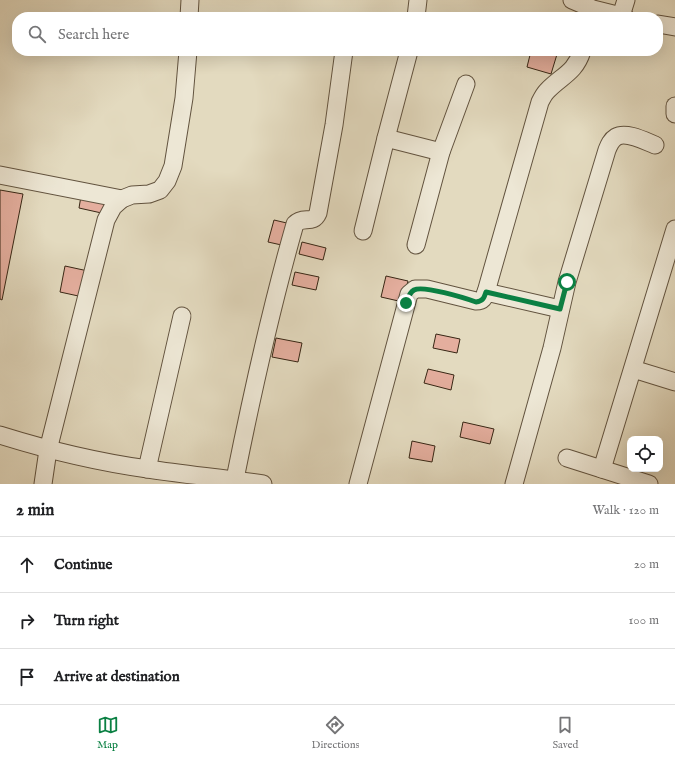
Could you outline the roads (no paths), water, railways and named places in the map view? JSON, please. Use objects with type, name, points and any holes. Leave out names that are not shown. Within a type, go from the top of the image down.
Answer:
[{"type":"street","points":[[189,12],[190,0]]},
{"type":"street","points":[[417,12],[418,0]]},
{"type":"street","points":[[572,0],[590,12]]},
{"type":"street","points":[[608,12],[624,11]]},
{"type":"street","points":[[663,25],[675,27]]},
{"type":"street","points":[[43,484],[48,450],[106,220],[113,208],[122,199],[132,195],[149,194],[160,190],[167,181],[173,166],[183,106],[188,56]]},
{"type":"street","points":[[235,479],[283,266],[295,224],[303,219],[312,219],[316,217],[318,212],[334,125],[343,56]]},
{"type":"street","points":[[363,231],[386,138],[409,56]]},
{"type":"street","points":[[358,484],[409,294],[415,289],[427,289],[476,302],[484,299],[540,102],[546,92],[579,62],[581,56]]},
{"type":"street","points":[[416,245],[441,152],[466,84]]},
{"type":"street","points":[[675,106],[675,114]]},
{"type":"street","points":[[514,484],[552,348],[560,309],[575,254],[607,150],[612,140],[617,136],[628,136],[655,145]]},
{"type":"street","points":[[386,138],[441,152]]},
{"type":"street","points":[[0,175],[122,199]]},
{"type":"street","points":[[602,469],[675,229]]},
{"type":"street","points":[[486,292],[560,309]]},
{"type":"street","points":[[148,469],[182,316]]},
{"type":"street","points":[[633,369],[675,382]]},
{"type":"street","points":[[0,435],[48,450],[148,469],[235,479],[263,484]]},
{"type":"street","points":[[567,458],[649,484]]}]
